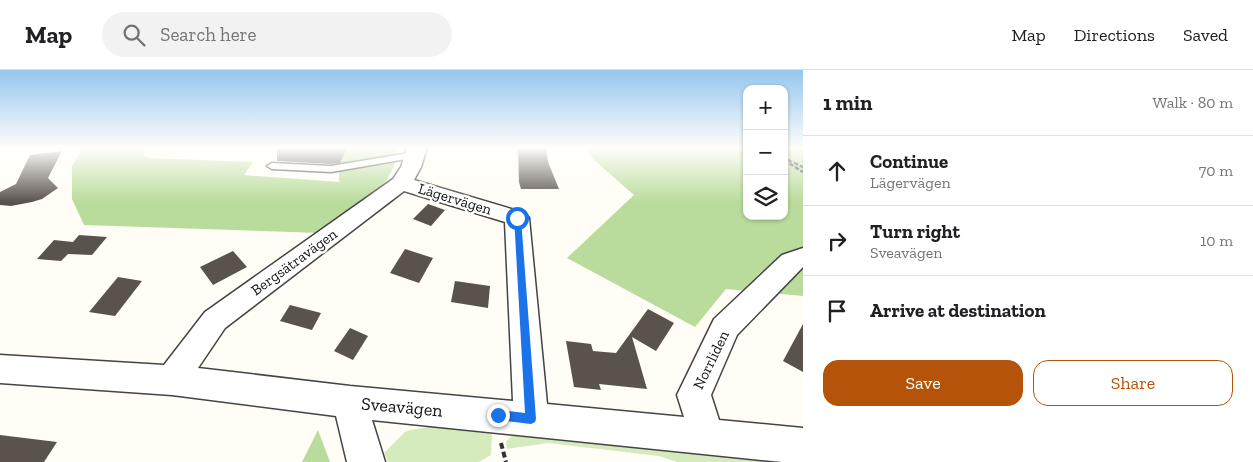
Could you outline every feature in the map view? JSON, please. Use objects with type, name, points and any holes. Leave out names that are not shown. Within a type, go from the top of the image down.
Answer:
[{"type":"street","name":"Bergsätravägen","points":[[172,380],[215,320],[401,183],[411,166]]},
{"type":"street","name":"Lägervägen","points":[[401,183],[517,218],[531,419]]},
{"type":"street","name":"Norrliden","points":[[707,436],[694,394],[724,328],[791,262],[803,256]]},
{"type":"street","name":"Sveavägen","points":[[6,374],[172,380],[350,402],[803,446]]},
{"type":"street","points":[[350,402],[366,462]]},
{"type":"lane","points":[[278,166],[331,169],[352,166]]},
{"type":"green space","points":[[72,166],[250,166],[244,175],[339,182],[339,166],[394,166],[387,180],[369,198],[319,233],[84,225],[72,199]]},
{"type":"green space","points":[[601,166],[743,166],[743,220],[788,220],[788,166],[803,166],[803,296],[726,289],[695,327],[567,258],[634,195]]},
{"type":"green space","points":[[433,426],[492,434],[491,455],[479,462],[388,462],[384,453],[406,431]]},
{"type":"green space","points":[[318,430],[330,462],[302,462]]},
{"type":"green space","points":[[512,435],[770,462],[677,462],[659,456],[548,443],[507,449],[506,442]]},
{"type":"building","points":[[25,166],[54,166],[48,178],[58,188],[42,199],[32,202],[11,206],[0,205],[0,192],[16,184]]},
{"type":"building","points":[[519,166],[550,166],[559,189],[521,189]]},
{"type":"building","points":[[428,204],[445,210],[431,226],[413,219]]},
{"type":"building","points":[[79,235],[107,237],[92,255],[68,254],[61,261],[37,259],[54,240],[73,242]]},
{"type":"building","points":[[405,249],[433,258],[419,283],[390,273]]},
{"type":"building","points":[[233,251],[247,267],[213,285],[200,267]]},
{"type":"building","points":[[118,277],[142,281],[115,316],[89,312]]},
{"type":"building","points":[[455,281],[490,286],[488,308],[451,302]]},
{"type":"building","points":[[290,305],[321,313],[312,330],[280,321]]},
{"type":"building","points":[[648,309],[674,323],[656,351],[632,337],[647,389],[599,384],[601,390],[574,387],[566,341],[591,344],[593,351],[616,353]]},
{"type":"building","points":[[803,324],[803,372],[783,361]]},
{"type":"building","points":[[350,328],[368,336],[353,360],[334,351]]},
{"type":"building","points":[[0,435],[57,442],[44,462],[0,462]]},
{"type":"route","points":[[498,415],[531,419],[517,218]]}]
